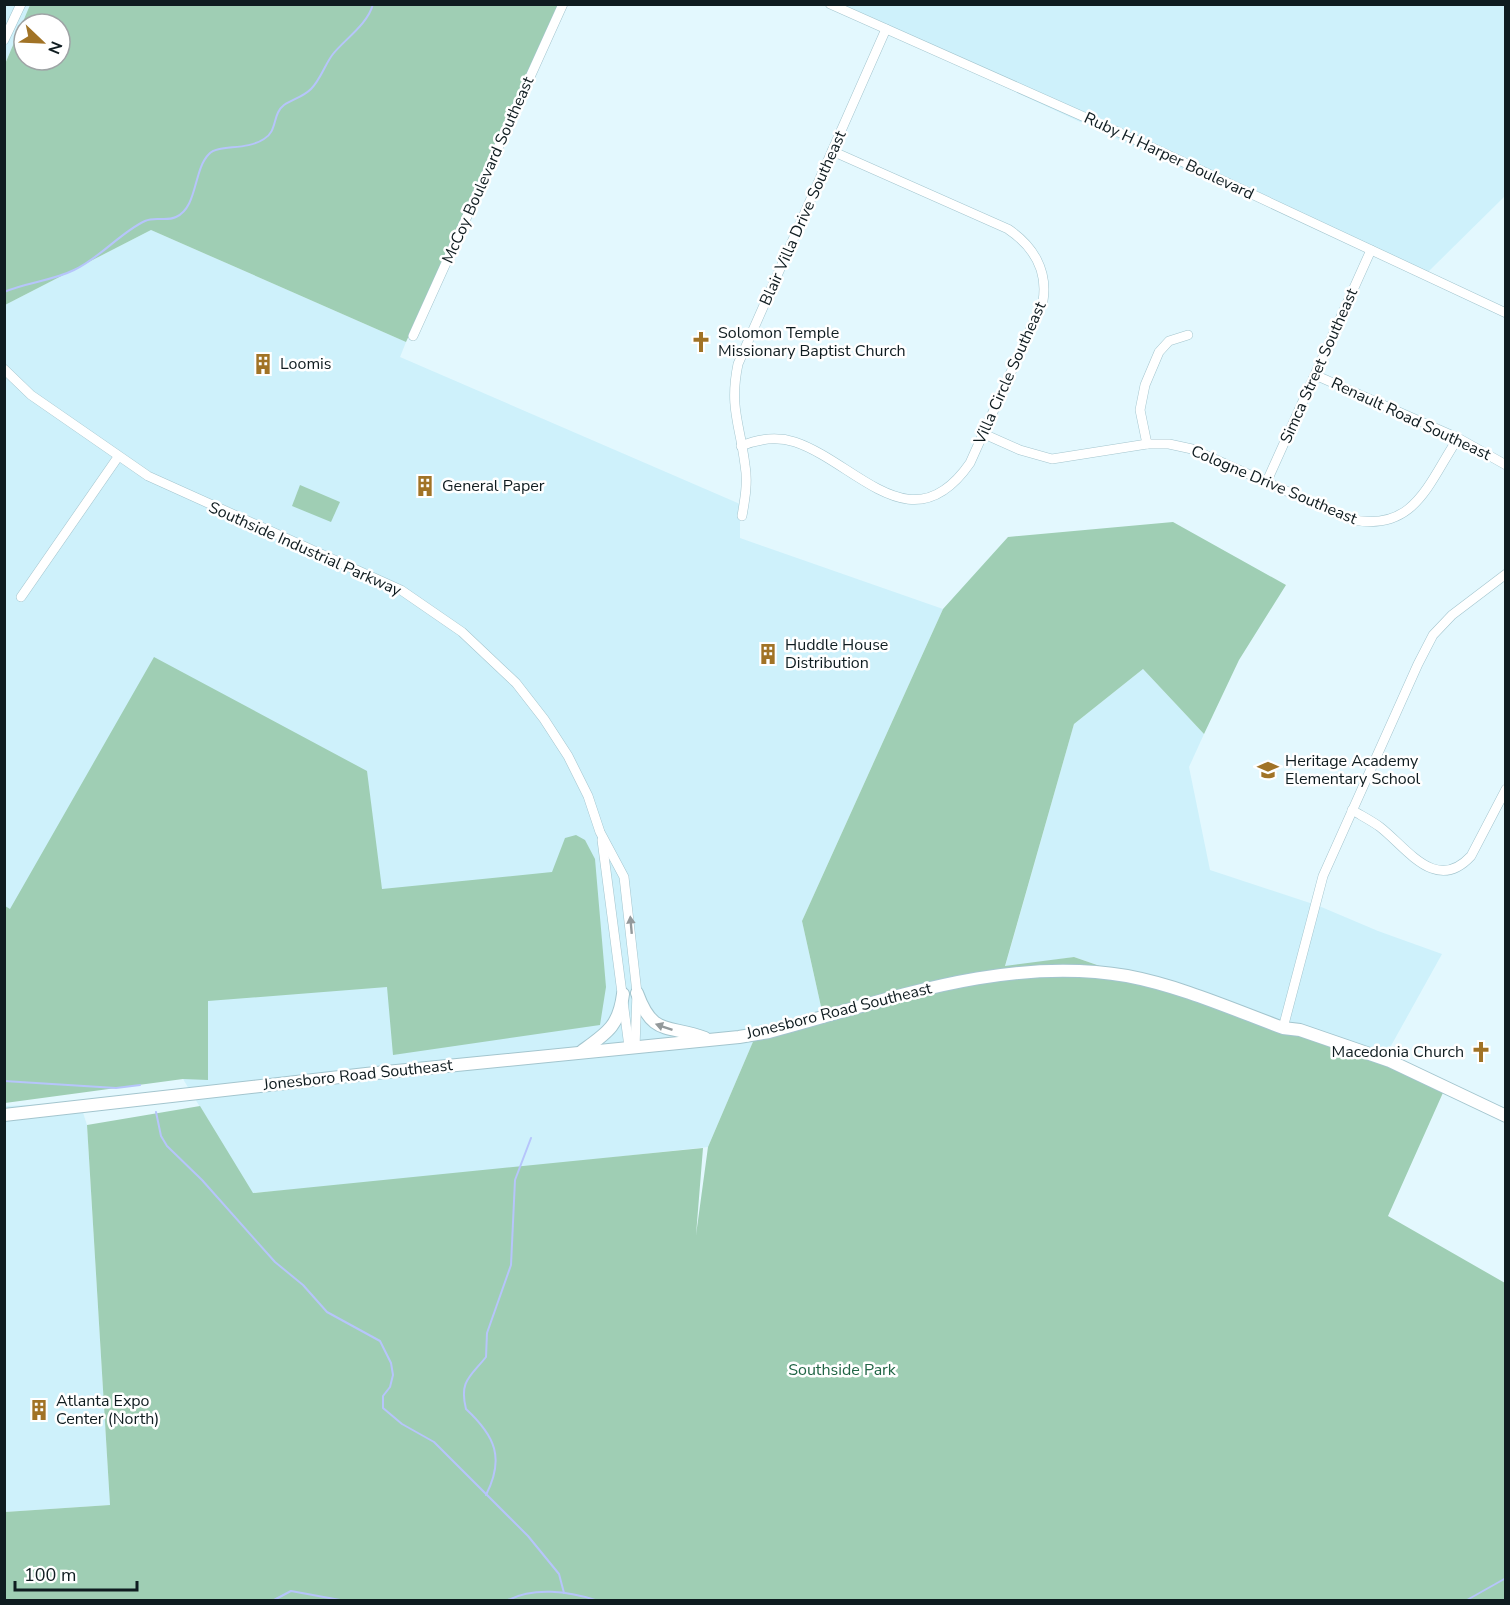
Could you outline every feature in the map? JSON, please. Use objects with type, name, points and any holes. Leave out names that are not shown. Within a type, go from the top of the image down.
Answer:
[{"type":"main road","name":"Jonesboro Road Southeast","points":[[4,1115],[769,1032],[949,983],[993,975],[1055,970],[1094,972],[1156,983],[1283,1028],[1300,1030],[1390,1061],[1506,1116]]},
{"type":"main road","points":[[637,993],[645,1014],[661,1028],[688,1032],[709,1039]]},
{"type":"main road","points":[[582,1051],[611,1029],[620,1013],[623,994]]},
{"type":"street","points":[[4,40],[21,4]]},
{"type":"street","name":"McCoy Boulevard Southeast","points":[[413,336],[563,4]]},
{"type":"street","name":"Ruby H Harper Boulevard","points":[[830,4],[1136,140],[1506,312]]},
{"type":"street","name":"Blair Villa Drive Southeast","points":[[742,516],[746,478],[733,403],[738,364],[886,29]]},
{"type":"street","name":"Villa Circle Southeast","points":[[741,446],[767,439],[794,442],[898,498],[919,500],[935,497],[958,480],[984,434],[1043,301],[1044,280],[1036,256],[1024,240],[1008,229],[832,152]]},
{"type":"street","name":"Simca Street Southeast","points":[[1267,481],[1371,250]]},
{"type":"street","points":[[1147,444],[1140,410],[1145,385],[1160,352],[1169,340],[1188,335]]},
{"type":"street","name":"Southside Industrial Parkway","points":[[4,369],[31,395],[118,457],[175,491],[400,590],[462,632],[516,683],[544,719],[568,756],[588,796],[600,832],[624,877],[637,993],[632,1047]]},
{"type":"street","name":"Renault Road Southeast","points":[[1315,375],[1458,438],[1506,465]]},
{"type":"street","name":"Cologne Drive Southeast","points":[[984,434],[1020,450],[1052,459],[1147,444],[1192,449],[1349,519],[1367,523],[1387,521],[1402,514],[1418,501],[1458,438]]},
{"type":"street","points":[[21,597],[118,457]]},
{"type":"street","points":[[1283,1028],[1318,888],[1418,664],[1433,635],[1452,615],[1506,574]]},
{"type":"street","points":[[1352,810],[1380,827],[1429,868],[1447,871],[1463,865],[1471,856],[1506,789]]},
{"type":"street","name":"Southside Industrial Parkway","points":[[600,832],[632,1047]]},
{"type":"street","points":[[617,954],[634,952]]},
{"type":"shaded area","points":[[5,5],[30,5],[27,12],[12,12],[12,47],[5,64]]},
{"type":"shaded area","points":[[828,5],[1505,5],[1505,196],[1428,272],[1171,164]]},
{"type":"shaded area","points":[[151,230],[406,342],[400,357],[740,504],[740,538],[943,609],[802,921],[824,1020],[758,1030],[708,1147],[368,1184],[252,1193],[183,1079],[5,906],[5,305]]},
{"type":"shaded area","points":[[1143,669],[1204,734],[1189,767],[1210,870],[1319,906],[1378,931],[1442,954],[1382,1062],[1074,957],[1005,967],[1074,724]]},
{"type":"shaded area","points":[[80,1103],[87,1125],[110,1505],[5,1512],[4,1106]]},
{"type":"green space","points":[[30,5],[564,5],[406,342],[151,230],[5,305],[5,64],[12,47],[12,72],[72,72],[72,12],[27,12]]},
{"type":"green space","points":[[300,485],[340,502],[331,522],[292,506]]},
{"type":"green space","name":"Southside Park","points":[[1173,522],[1286,585],[1239,660],[1204,734],[1143,669],[1074,724],[1005,966],[1074,957],[1446,1086],[1388,1216],[1505,1283],[1505,1600],[5,1600],[5,1512],[110,1505],[87,1125],[200,1106],[253,1193],[703,1148],[696,1235],[708,1147],[758,1030],[824,1020],[802,921],[943,609],[1008,537]]},
{"type":"green space","points":[[154,657],[367,771],[382,889],[552,872],[565,838],[576,835],[585,840],[595,859],[606,987],[600,1025],[393,1055],[387,987],[208,1001],[208,1080],[183,1079],[5,1103],[5,906],[10,909]]},
{"type":"waterway","points":[[4,292],[74,270],[145,221],[172,218],[183,212],[192,197],[200,169],[209,154],[219,149],[257,143],[268,136],[280,109],[311,89],[333,54],[356,31],[373,4]]},
{"type":"waterway","points":[[4,1081],[116,1088],[140,1085]]},
{"type":"waterway","points":[[156,1112],[161,1136],[167,1146],[202,1180],[275,1262],[303,1285],[327,1312],[380,1341],[391,1363],[393,1375],[390,1387],[383,1396],[383,1408],[402,1424],[434,1442],[528,1536],[559,1574],[564,1593]]},
{"type":"waterway","points":[[486,1495],[495,1470],[494,1448],[484,1429],[466,1409],[464,1392],[467,1380],[486,1357],[487,1333],[511,1265],[515,1180],[531,1138]]},
{"type":"waterway","points":[[1467,1600],[1506,1578]]},
{"type":"waterway","points":[[274,1600],[291,1591],[340,1600]]},
{"type":"waterway","points":[[508,1600],[540,1592],[574,1594],[595,1600]]},
{"type":"place","name":"Solomon Temple Missionary Baptist Church","points":[[701,342]]},
{"type":"place","name":"Loomis","points":[[263,364]]},
{"type":"place","name":"General Paper","points":[[425,486]]},
{"type":"place","name":"Huddle House Distribution","points":[[768,654]]},
{"type":"place","name":"Heritage Academy Elementary School","points":[[1268,770]]},
{"type":"place","name":"Macedonia Church","points":[[1481,1052]]},
{"type":"place","name":"Atlanta Expo Center (North)","points":[[39,1410]]}]
